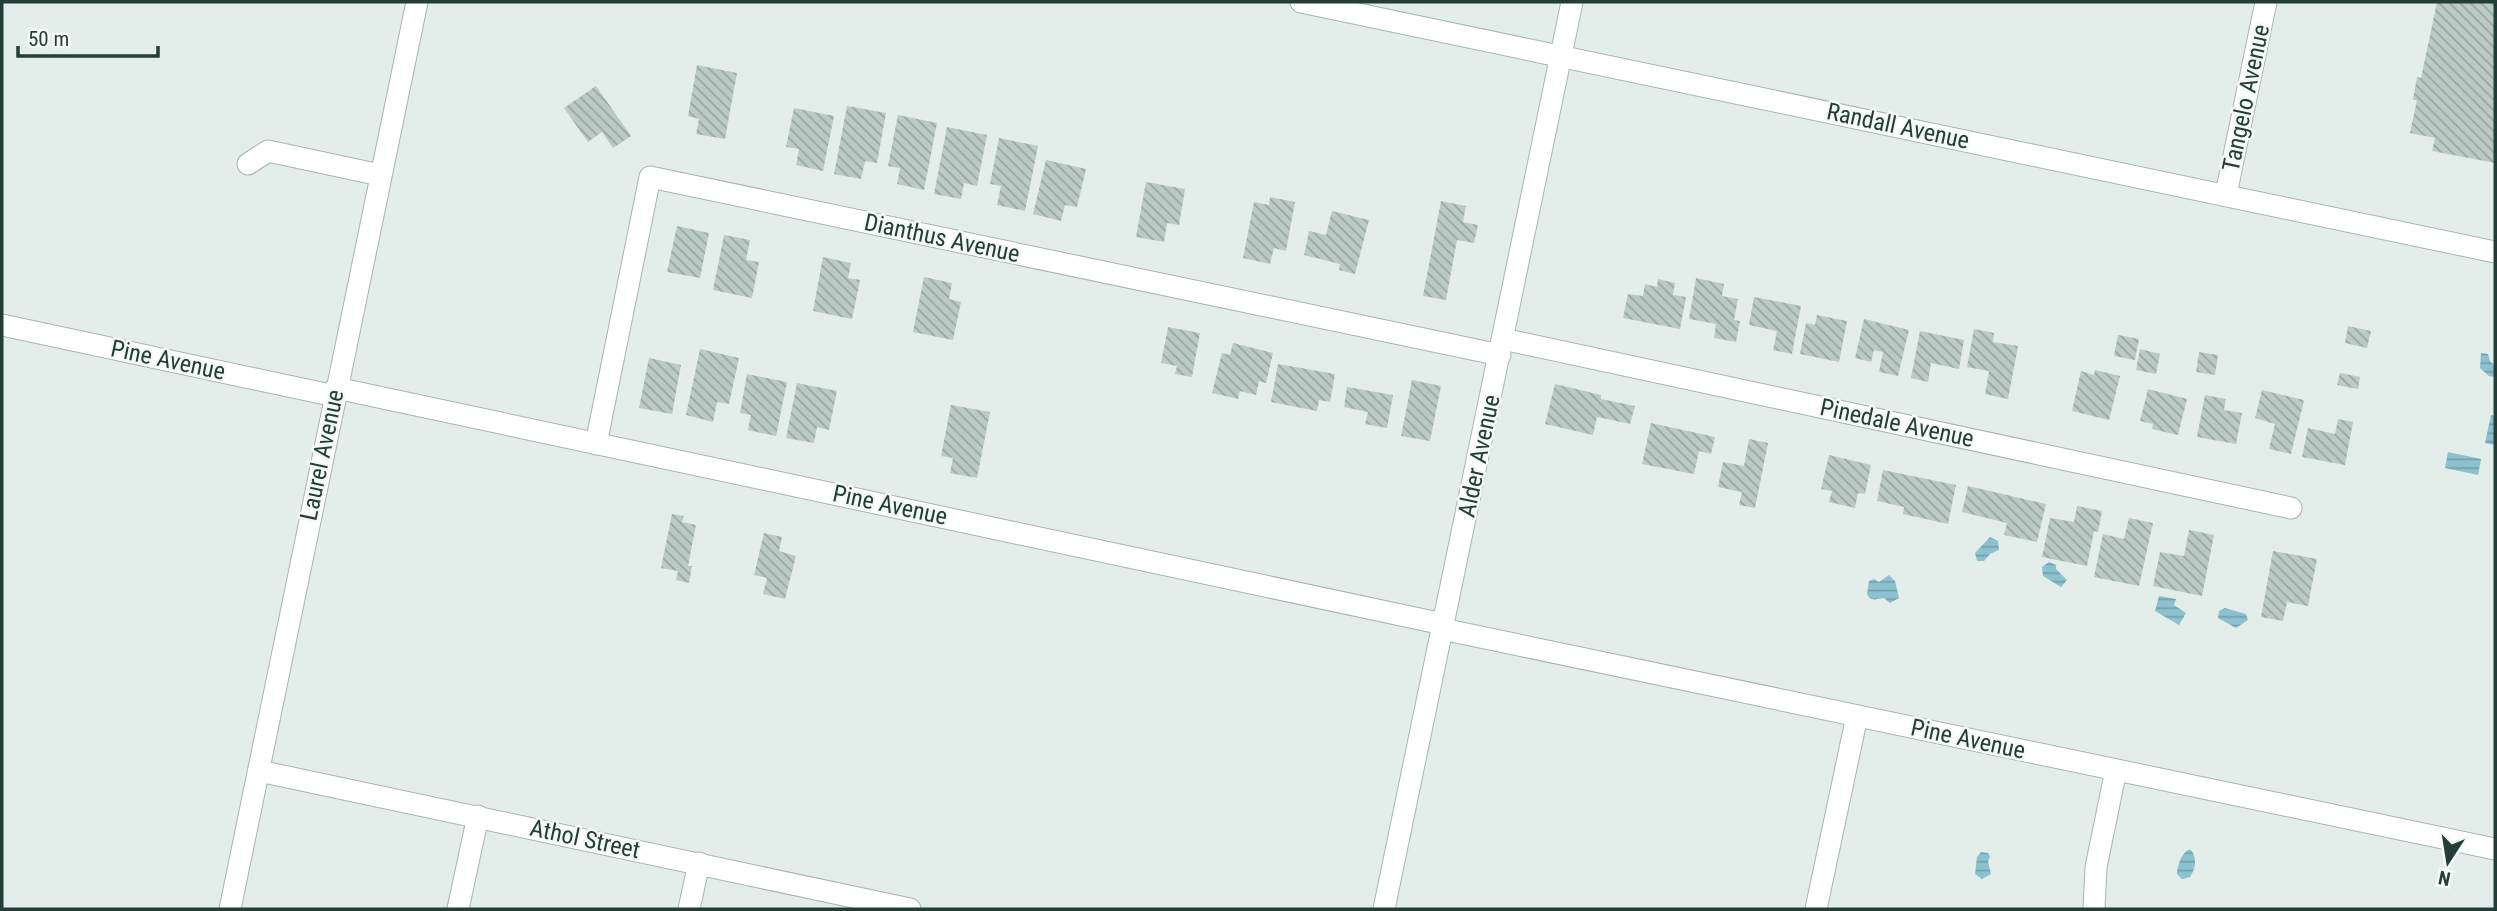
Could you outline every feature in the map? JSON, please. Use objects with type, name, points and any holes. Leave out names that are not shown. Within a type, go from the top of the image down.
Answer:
[{"type":"street","name":"Laurel Avenue","points":[[230,909],[417,2]]},
{"type":"street","name":"Randall Avenue","points":[[1301,2],[2495,252]]},
{"type":"street","name":"Alder Avenue","points":[[1384,909],[1572,2]]},
{"type":"street","name":"Tangelo Avenue","points":[[2226,194],[2266,2]]},
{"type":"street","points":[[248,164],[268,151],[380,175]]},
{"type":"street","name":"Dianthus Avenue","points":[[596,444],[650,177],[1502,347]]},
{"type":"street","name":"Pine Avenue","points":[[2,325],[596,444],[1857,716],[2495,849]]},
{"type":"street","name":"Pinedale Avenue","points":[[1502,347],[2291,508]]},
{"type":"street","points":[[1816,909],[1857,716]]},
{"type":"street","points":[[2094,909],[2096,867],[2116,770]]},
{"type":"street","name":"Athol Street","points":[[259,771],[910,909]]},
{"type":"street","points":[[458,909],[478,816]]},
{"type":"street","points":[[689,909],[699,863]]},
{"type":"water","points":[[2481,353],[2488,354],[2495,366],[2495,377],[2489,376],[2480,368]]},
{"type":"water","points":[[2491,415],[2495,416],[2495,445],[2485,443]]},
{"type":"water","points":[[2448,452],[2481,459],[2478,475],[2445,468]]},
{"type":"water","points":[[1990,537],[1998,541],[1999,550],[1984,561],[1977,561],[1975,553]]},
{"type":"water","points":[[2049,562],[2056,565],[2056,569],[2067,580],[2061,587],[2043,576],[2042,567]]},
{"type":"water","points":[[1889,575],[1895,581],[1899,598],[1890,603],[1884,598],[1870,598],[1867,594],[1869,581],[1874,579],[1879,582]]},
{"type":"water","points":[[2159,596],[2176,599],[2174,605],[2186,613],[2179,625],[2155,611]]},
{"type":"water","points":[[2225,608],[2246,614],[2248,620],[2236,628],[2218,618],[2219,611]]},
{"type":"water","points":[[2191,850],[2194,856],[2195,867],[2190,877],[2182,879],[2177,874],[2178,868],[2181,858]]},
{"type":"water","points":[[1981,852],[1990,856],[1988,862],[1991,874],[1982,879],[1975,874],[1977,857]]},
{"type":"building","points":[[2437,2],[2495,2],[2495,163],[2432,151],[2435,138],[2410,133],[2417,100],[2413,100],[2417,77],[2421,78]]},
{"type":"building","points":[[697,65],[737,73],[725,139],[696,134],[699,119],[688,116]]},
{"type":"building","points":[[596,86],[631,136],[613,148],[602,132],[588,142],[564,108]]},
{"type":"building","points":[[847,106],[886,113],[877,163],[865,161],[861,179],[834,174]]},
{"type":"building","points":[[794,108],[834,116],[823,171],[796,165],[799,149],[786,147]]},
{"type":"building","points":[[898,115],[937,123],[924,190],[897,184],[900,168],[888,166]]},
{"type":"building","points":[[947,127],[987,135],[977,186],[964,183],[961,199],[934,194]]},
{"type":"building","points":[[999,138],[1038,146],[1025,211],[997,205],[1001,186],[990,184]]},
{"type":"building","points":[[1046,160],[1086,169],[1077,207],[1065,205],[1061,221],[1033,214]]},
{"type":"building","points":[[1146,182],[1185,189],[1179,225],[1167,223],[1164,242],[1136,237]]},
{"type":"building","points":[[1270,197],[1295,202],[1286,251],[1274,248],[1270,264],[1243,258],[1254,202],[1269,205]]},
{"type":"building","points":[[1441,201],[1466,206],[1463,222],[1478,225],[1474,243],[1457,240],[1446,300],[1423,296]]},
{"type":"building","points":[[1332,211],[1369,220],[1355,274],[1339,270],[1340,264],[1304,255],[1309,231],[1326,235]]},
{"type":"building","points":[[677,226],[709,233],[700,278],[667,272]]},
{"type":"building","points":[[724,235],[750,240],[746,260],[759,262],[752,298],[713,290]]},
{"type":"building","points":[[823,257],[851,263],[848,278],[860,280],[852,319],[813,311]]},
{"type":"building","points":[[924,277],[952,283],[949,299],[961,302],[953,340],[913,332]]},
{"type":"building","points":[[1696,278],[1724,284],[1722,296],[1738,299],[1734,320],[1740,321],[1736,342],[1714,338],[1716,324],[1689,319]]},
{"type":"building","points":[[1658,279],[1675,283],[1673,295],[1686,297],[1680,329],[1623,318],[1628,294],[1643,296],[1645,284],[1657,287]]},
{"type":"building","points":[[1754,297],[1801,306],[1792,354],[1773,350],[1777,331],[1749,325]]},
{"type":"building","points":[[1817,315],[1847,321],[1839,362],[1800,354],[1806,323],[1815,325]]},
{"type":"building","points":[[1864,319],[1909,330],[1898,376],[1879,372],[1883,352],[1874,350],[1871,362],[1855,358]]},
{"type":"building","points":[[2348,326],[2371,331],[2367,348],[2345,343]]},
{"type":"building","points":[[1168,327],[1200,333],[1192,377],[1175,374],[1177,366],[1161,363]]},
{"type":"building","points":[[1974,329],[1994,333],[1993,342],[2018,346],[2008,399],[1985,394],[1989,371],[1967,367]]},
{"type":"building","points":[[1920,331],[1964,340],[1959,369],[1931,363],[1928,382],[1911,378]]},
{"type":"building","points":[[2118,335],[2139,339],[2135,360],[2114,356]]},
{"type":"building","points":[[1233,343],[1273,353],[1266,383],[1259,381],[1256,395],[1240,391],[1238,399],[1212,393],[1222,353],[1230,355]]},
{"type":"building","points":[[700,349],[739,358],[729,404],[717,402],[713,422],[686,415]]},
{"type":"building","points":[[2140,349],[2160,354],[2156,374],[2136,370]]},
{"type":"building","points":[[2199,352],[2218,355],[2215,375],[2196,372]]},
{"type":"building","points":[[649,358],[681,365],[672,414],[639,408]]},
{"type":"building","points":[[1278,364],[1335,374],[1330,402],[1319,400],[1317,411],[1271,402]]},
{"type":"building","points":[[2095,370],[2120,376],[2109,420],[2072,411],[2081,371],[2094,375]]},
{"type":"building","points":[[2340,373],[2360,377],[2358,389],[2337,385]]},
{"type":"building","points":[[747,374],[787,382],[776,436],[748,430],[751,415],[740,413]]},
{"type":"building","points":[[1412,380],[1441,386],[1430,441],[1401,436]]},
{"type":"building","points":[[797,383],[837,391],[829,430],[817,427],[814,443],[786,438]]},
{"type":"building","points":[[1555,384],[1601,395],[1601,399],[1635,406],[1630,424],[1597,417],[1593,435],[1545,424]]},
{"type":"building","points":[[1347,387],[1393,395],[1387,428],[1365,424],[1368,412],[1344,407]]},
{"type":"building","points":[[2148,389],[2187,399],[2178,435],[2152,429],[2153,424],[2140,421]]},
{"type":"building","points":[[2262,390],[2304,400],[2291,454],[2269,449],[2275,424],[2255,418]]},
{"type":"building","points":[[2205,395],[2226,399],[2224,410],[2242,413],[2236,444],[2197,437]]},
{"type":"building","points":[[951,405],[990,412],[977,478],[950,473],[953,458],[941,456]]},
{"type":"building","points":[[2338,419],[2353,422],[2345,465],[2302,457],[2308,428],[2335,434]]},
{"type":"building","points":[[1651,423],[1715,437],[1711,454],[1699,451],[1694,474],[1642,464]]},
{"type":"building","points":[[1749,439],[1768,443],[1755,508],[1739,505],[1742,492],[1718,487],[1723,462],[1744,466]]},
{"type":"building","points":[[1829,455],[1871,465],[1865,494],[1858,493],[1855,508],[1829,502],[1832,491],[1821,489]]},
{"type":"building","points":[[1883,470],[1956,485],[1948,524],[1903,514],[1904,507],[1877,501]]},
{"type":"building","points":[[1968,486],[2046,504],[2037,542],[2004,535],[2007,523],[1962,512]]},
{"type":"building","points":[[2077,506],[2102,511],[2098,532],[2094,531],[2087,566],[2042,557],[2050,518],[2074,522]]},
{"type":"building","points":[[672,514],[684,516],[682,522],[696,525],[688,566],[692,566],[689,583],[676,580],[678,571],[661,568]]},
{"type":"building","points":[[2129,518],[2153,523],[2139,586],[2094,577],[2103,534],[2124,539]]},
{"type":"building","points":[[2189,530],[2214,535],[2202,596],[2153,586],[2160,552],[2184,556]]},
{"type":"building","points":[[764,533],[782,537],[779,551],[796,556],[785,599],[763,594],[767,578],[754,575]]},
{"type":"building","points":[[2273,551],[2317,559],[2308,606],[2287,602],[2283,621],[2261,617]]}]
